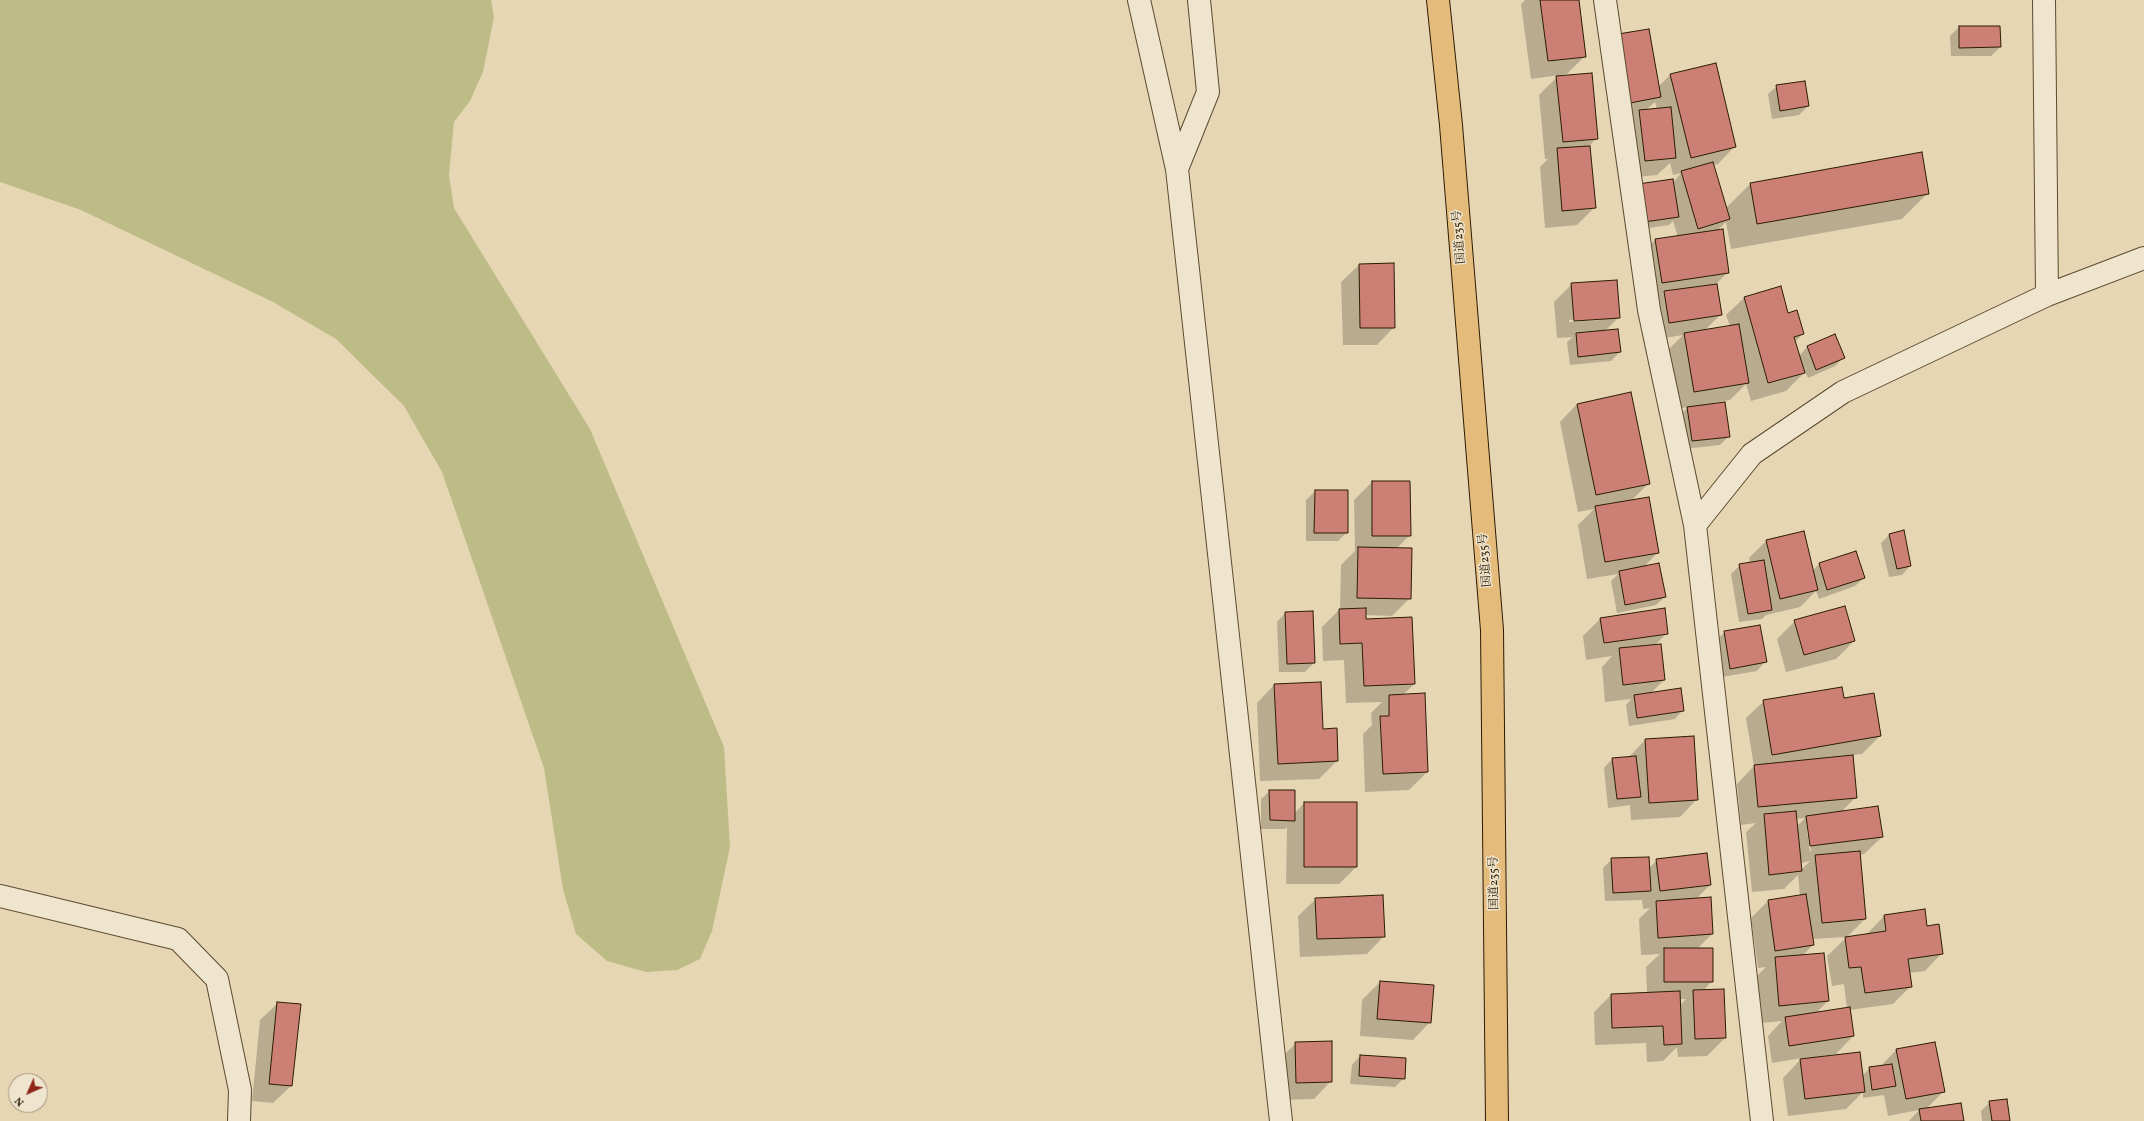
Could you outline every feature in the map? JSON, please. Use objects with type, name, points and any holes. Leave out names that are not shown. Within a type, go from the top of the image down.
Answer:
[{"type":"highway","name":"国道235号","points":[[1438,0],[1451,133],[1492,630],[1497,1121]]},
{"type":"street","points":[[1177,169],[1208,92],[1199,0]]},
{"type":"street","points":[[1605,0],[1649,310],[1695,525],[1762,1121]]},
{"type":"street","points":[[2044,0],[2047,296]]},
{"type":"street","points":[[1142,9],[1177,169],[1281,1121]]},
{"type":"street","points":[[1695,525],[1752,454],[1843,392],[2047,296],[2144,258]]},
{"type":"street","points":[[0,896],[178,939],[217,979],[240,1090],[239,1121]]},
{"type":"shaded area","points":[[0,0],[491,0],[494,17],[483,72],[470,101],[454,122],[449,175],[454,208],[590,429],[724,747],[730,847],[712,931],[700,959],[677,970],[646,972],[607,961],[576,934],[563,889],[544,768],[442,472],[404,406],[336,339],[273,302],[81,210],[0,182]]},
{"type":"building","points":[[1540,0],[1579,0],[1586,57],[1548,61]]},
{"type":"building","points":[[1959,26],[2000,26],[2001,47],[1959,48]]},
{"type":"building","points":[[1649,29],[1661,97],[1630,103],[1618,34]]},
{"type":"building","points":[[1716,63],[1736,147],[1691,158],[1670,74]]},
{"type":"building","points":[[1592,73],[1598,139],[1563,142],[1556,76]]},
{"type":"building","points":[[1805,81],[1809,106],[1780,111],[1776,85]]},
{"type":"building","points":[[1671,107],[1676,158],[1645,161],[1639,110]]},
{"type":"building","points":[[1590,146],[1596,208],[1562,211],[1557,148]]},
{"type":"building","points":[[1922,152],[1929,194],[1757,224],[1750,183]]},
{"type":"building","points":[[1713,162],[1730,219],[1698,229],[1681,171]]},
{"type":"building","points":[[1673,179],[1679,217],[1644,222],[1638,184]]},
{"type":"building","points":[[1723,229],[1729,273],[1662,283],[1655,239]]},
{"type":"building","points":[[1394,263],[1395,328],[1360,328],[1359,264]]},
{"type":"building","points":[[1617,280],[1620,318],[1574,321],[1571,283]]},
{"type":"building","points":[[1717,284],[1722,315],[1669,323],[1664,291]]},
{"type":"building","points":[[1781,286],[1788,313],[1797,310],[1804,334],[1794,337],[1805,373],[1768,383],[1744,297]]},
{"type":"building","points":[[1739,324],[1749,383],[1694,392],[1684,333]]},
{"type":"building","points":[[1618,329],[1621,352],[1578,357],[1576,333]]},
{"type":"building","points":[[1835,334],[1845,358],[1816,370],[1807,346]]},
{"type":"building","points":[[1631,392],[1650,484],[1596,495],[1577,404]]},
{"type":"building","points":[[1725,402],[1730,437],[1692,441],[1687,407]]},
{"type":"building","points":[[1372,481],[1410,481],[1411,536],[1372,536]]},
{"type":"building","points":[[1315,490],[1348,490],[1348,533],[1314,533]]},
{"type":"building","points":[[1649,497],[1659,553],[1605,562],[1595,506]]},
{"type":"building","points":[[1904,530],[1911,566],[1897,569],[1889,534]]},
{"type":"building","points":[[1804,531],[1818,590],[1780,599],[1766,540]]},
{"type":"building","points":[[1358,547],[1412,548],[1411,599],[1357,598]]},
{"type":"building","points":[[1856,551],[1865,578],[1827,590],[1819,563]]},
{"type":"building","points":[[1764,560],[1772,610],[1748,614],[1739,564]]},
{"type":"building","points":[[1659,563],[1666,597],[1625,605],[1619,571]]},
{"type":"building","points":[[1845,606],[1855,641],[1804,655],[1794,620]]},
{"type":"building","points":[[1366,608],[1366,619],[1412,617],[1415,684],[1364,686],[1362,643],[1340,644],[1339,609]]},
{"type":"building","points":[[1665,608],[1668,634],[1604,643],[1600,618]]},
{"type":"building","points":[[1313,611],[1315,663],[1287,664],[1285,612]]},
{"type":"building","points":[[1760,625],[1767,662],[1730,669],[1724,631]]},
{"type":"building","points":[[1661,644],[1665,680],[1623,685],[1619,648]]},
{"type":"building","points":[[1321,682],[1323,729],[1337,728],[1338,761],[1278,764],[1274,684]]},
{"type":"building","points":[[1842,687],[1844,698],[1874,693],[1881,736],[1772,755],[1763,700]]},
{"type":"building","points":[[1681,688],[1684,711],[1637,718],[1634,695]]},
{"type":"building","points":[[1425,693],[1428,772],[1383,774],[1380,716],[1389,716],[1389,695]]},
{"type":"building","points":[[1694,736],[1698,800],[1649,803],[1645,739]]},
{"type":"building","points":[[1853,755],[1857,798],[1758,807],[1754,765]]},
{"type":"building","points":[[1636,756],[1641,797],[1617,799],[1612,758]]},
{"type":"building","points":[[1269,790],[1295,790],[1295,821],[1270,820]]},
{"type":"building","points":[[1304,802],[1357,802],[1357,867],[1304,867]]},
{"type":"building","points":[[1878,806],[1883,837],[1810,846],[1806,816]]},
{"type":"building","points":[[1796,811],[1802,871],[1769,875],[1764,814]]},
{"type":"building","points":[[1860,851],[1866,919],[1822,923],[1815,855]]},
{"type":"building","points":[[1707,853],[1711,885],[1660,891],[1656,859]]},
{"type":"building","points":[[1649,857],[1651,891],[1613,893],[1611,858]]},
{"type":"building","points":[[1806,894],[1814,945],[1775,951],[1768,900]]},
{"type":"building","points":[[1383,895],[1385,937],[1317,939],[1315,898]]},
{"type":"building","points":[[1711,897],[1713,934],[1658,938],[1656,901]]},
{"type":"building","points":[[1925,909],[1927,926],[1939,924],[1943,954],[1908,959],[1912,987],[1865,993],[1861,967],[1849,968],[1845,937],[1886,931],[1884,915]]},
{"type":"building","points":[[1664,948],[1713,948],[1713,982],[1664,982]]},
{"type":"building","points":[[1824,953],[1829,1001],[1779,1006],[1775,957]]},
{"type":"building","points":[[1380,981],[1434,985],[1431,1023],[1377,1019]]},
{"type":"building","points":[[1724,989],[1726,1038],[1695,1039],[1693,990]]},
{"type":"building","points":[[1680,991],[1682,1044],[1664,1045],[1663,1026],[1612,1028],[1611,994]]},
{"type":"building","points":[[277,1002],[301,1004],[292,1086],[269,1084]]},
{"type":"building","points":[[1850,1007],[1854,1036],[1789,1046],[1785,1017]]},
{"type":"building","points":[[1332,1041],[1332,1082],[1296,1083],[1295,1042]]},
{"type":"building","points":[[1935,1042],[1945,1092],[1906,1099],[1896,1049]]},
{"type":"building","points":[[1860,1052],[1865,1092],[1805,1099],[1800,1059]]},
{"type":"building","points":[[1360,1055],[1406,1058],[1405,1079],[1359,1076]]},
{"type":"building","points":[[1892,1064],[1896,1086],[1872,1090],[1869,1067]]},
{"type":"building","points":[[2007,1099],[2010,1121],[1992,1121],[1989,1101]]},
{"type":"building","points":[[1961,1103],[1964,1121],[1921,1121],[1919,1109]]}]
